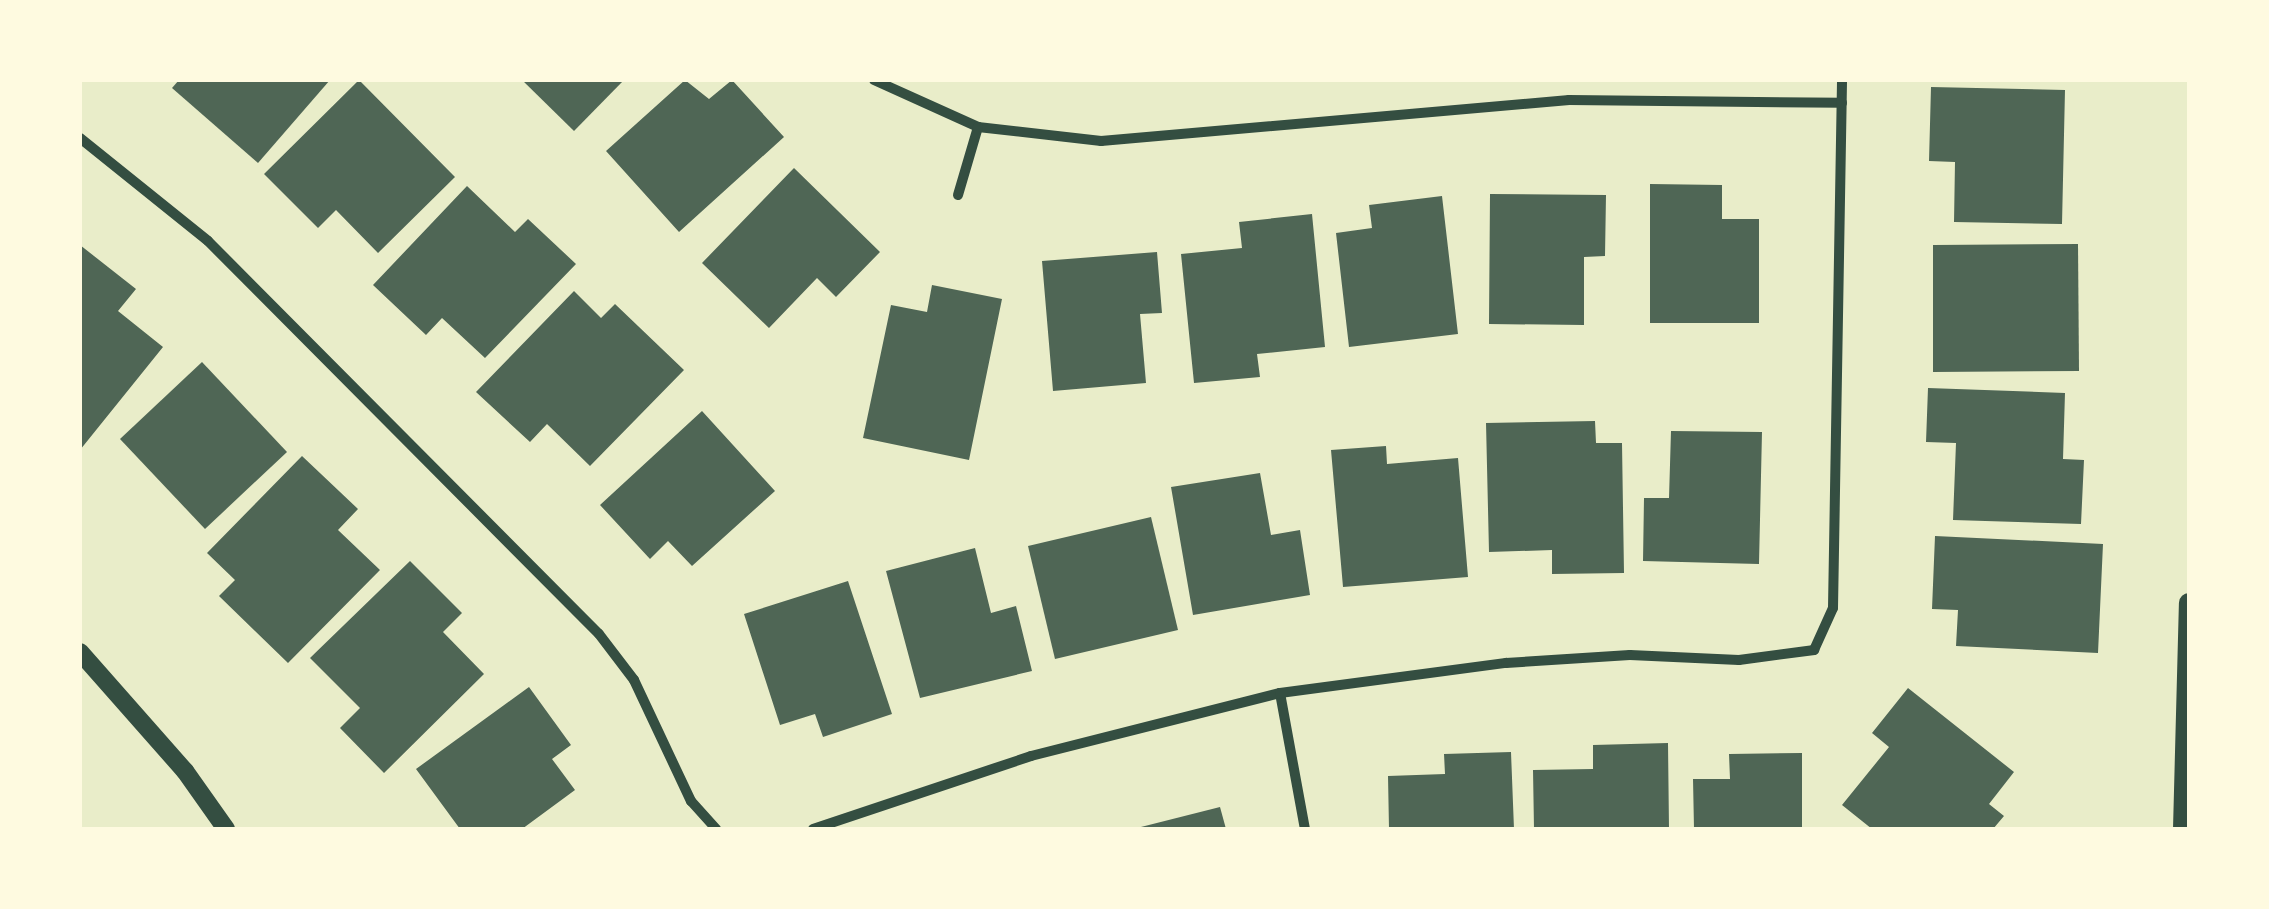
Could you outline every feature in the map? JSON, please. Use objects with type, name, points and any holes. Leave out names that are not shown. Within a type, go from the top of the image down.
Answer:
[{"type":"main road","points":[[2183,829],[2189,603]]},
{"type":"street","points":[[874,80],[978,127],[1082,140],[1174,140],[1569,100],[1842,103]]},
{"type":"street","points":[[813,829],[1014,760],[1280,693],[1506,662],[1630,655],[1739,660],[1814,650],[1833,608],[1842,80]]},
{"type":"street","points":[[958,195],[978,127]]},
{"type":"street","points":[[80,138],[208,241],[598,634],[634,680],[691,801],[716,829]]},
{"type":"street","points":[[80,652],[185,771],[226,829]]},
{"type":"street","points":[[1280,693],[1306,829]]},
{"type":"building","points":[[179,80],[330,80],[258,163],[172,88]]},
{"type":"building","points":[[359,80],[455,177],[378,253],[336,210],[318,228],[264,174]]},
{"type":"building","points":[[522,80],[624,80],[574,131]]},
{"type":"building","points":[[685,80],[709,99],[732,80],[784,137],[679,232],[606,151]]},
{"type":"building","points":[[1931,87],[2065,90],[2062,224],[1954,222],[1955,162],[1929,161]]},
{"type":"building","points":[[794,168],[880,252],[836,297],[817,278],[769,328],[702,263]]},
{"type":"building","points":[[1650,184],[1722,185],[1722,219],[1759,219],[1759,323],[1650,323]]},
{"type":"building","points":[[467,186],[515,232],[528,219],[576,264],[485,358],[442,318],[426,335],[373,285]]},
{"type":"building","points":[[1490,194],[1606,195],[1605,256],[1584,257],[1584,325],[1489,324]]},
{"type":"building","points":[[1442,196],[1458,334],[1349,347],[1336,233],[1372,228],[1369,205]]},
{"type":"building","points":[[1312,214],[1325,347],[1257,354],[1260,377],[1194,383],[1181,254],[1242,248],[1239,222]]},
{"type":"building","points":[[2078,244],[2079,371],[1933,372],[1933,245]]},
{"type":"building","points":[[80,245],[136,289],[118,311],[163,347],[80,450]]},
{"type":"building","points":[[1157,252],[1162,313],[1140,314],[1146,383],[1053,391],[1042,261]]},
{"type":"building","points":[[932,285],[1002,299],[969,460],[863,438],[891,305],[927,312]]},
{"type":"building","points":[[574,291],[601,318],[615,304],[684,370],[590,466],[547,424],[530,442],[476,392]]},
{"type":"building","points":[[202,362],[287,452],[205,529],[120,439]]},
{"type":"building","points":[[1928,388],[2065,393],[2063,459],[2084,460],[2081,524],[1953,520],[1956,443],[1926,442]]},
{"type":"building","points":[[702,411],[775,491],[692,566],[668,541],[650,559],[600,505]]},
{"type":"building","points":[[1595,421],[1596,443],[1622,443],[1624,573],[1552,574],[1552,550],[1489,552],[1486,423]]},
{"type":"building","points":[[1671,431],[1762,432],[1759,564],[1643,561],[1644,498],[1669,498]]},
{"type":"building","points":[[1386,446],[1387,464],[1458,458],[1468,577],[1343,587],[1331,450]]},
{"type":"building","points":[[302,456],[358,509],[338,530],[380,570],[288,663],[219,596],[235,580],[207,553]]},
{"type":"building","points":[[1260,473],[1271,535],[1300,530],[1310,595],[1193,615],[1171,487]]},
{"type":"building","points":[[1151,517],[1178,630],[1055,659],[1028,546]]},
{"type":"building","points":[[1935,536],[2103,544],[2098,653],[1956,646],[1958,610],[1932,609]]},
{"type":"building","points":[[975,548],[991,613],[1016,606],[1032,671],[920,698],[886,571]]},
{"type":"building","points":[[410,561],[462,613],[443,632],[484,674],[384,773],[340,728],[360,708],[310,658]]},
{"type":"building","points":[[848,581],[892,714],[823,737],[815,714],[780,725],[744,614]]},
{"type":"building","points":[[529,687],[571,745],[552,759],[575,790],[522,829],[460,829],[416,769]]},
{"type":"building","points":[[1908,688],[2014,772],[1989,804],[2004,816],[1993,829],[1872,829],[1842,805],[1889,747],[1872,733]]},
{"type":"building","points":[[1668,743],[1669,829],[1534,829],[1533,770],[1593,769],[1593,745]]},
{"type":"building","points":[[1511,752],[1514,829],[1389,829],[1388,776],[1445,774],[1444,754]]},
{"type":"building","points":[[1802,753],[1802,829],[1694,829],[1693,779],[1730,779],[1729,754]]},
{"type":"building","points":[[1220,807],[1226,829],[1137,829],[1137,828]]}]
